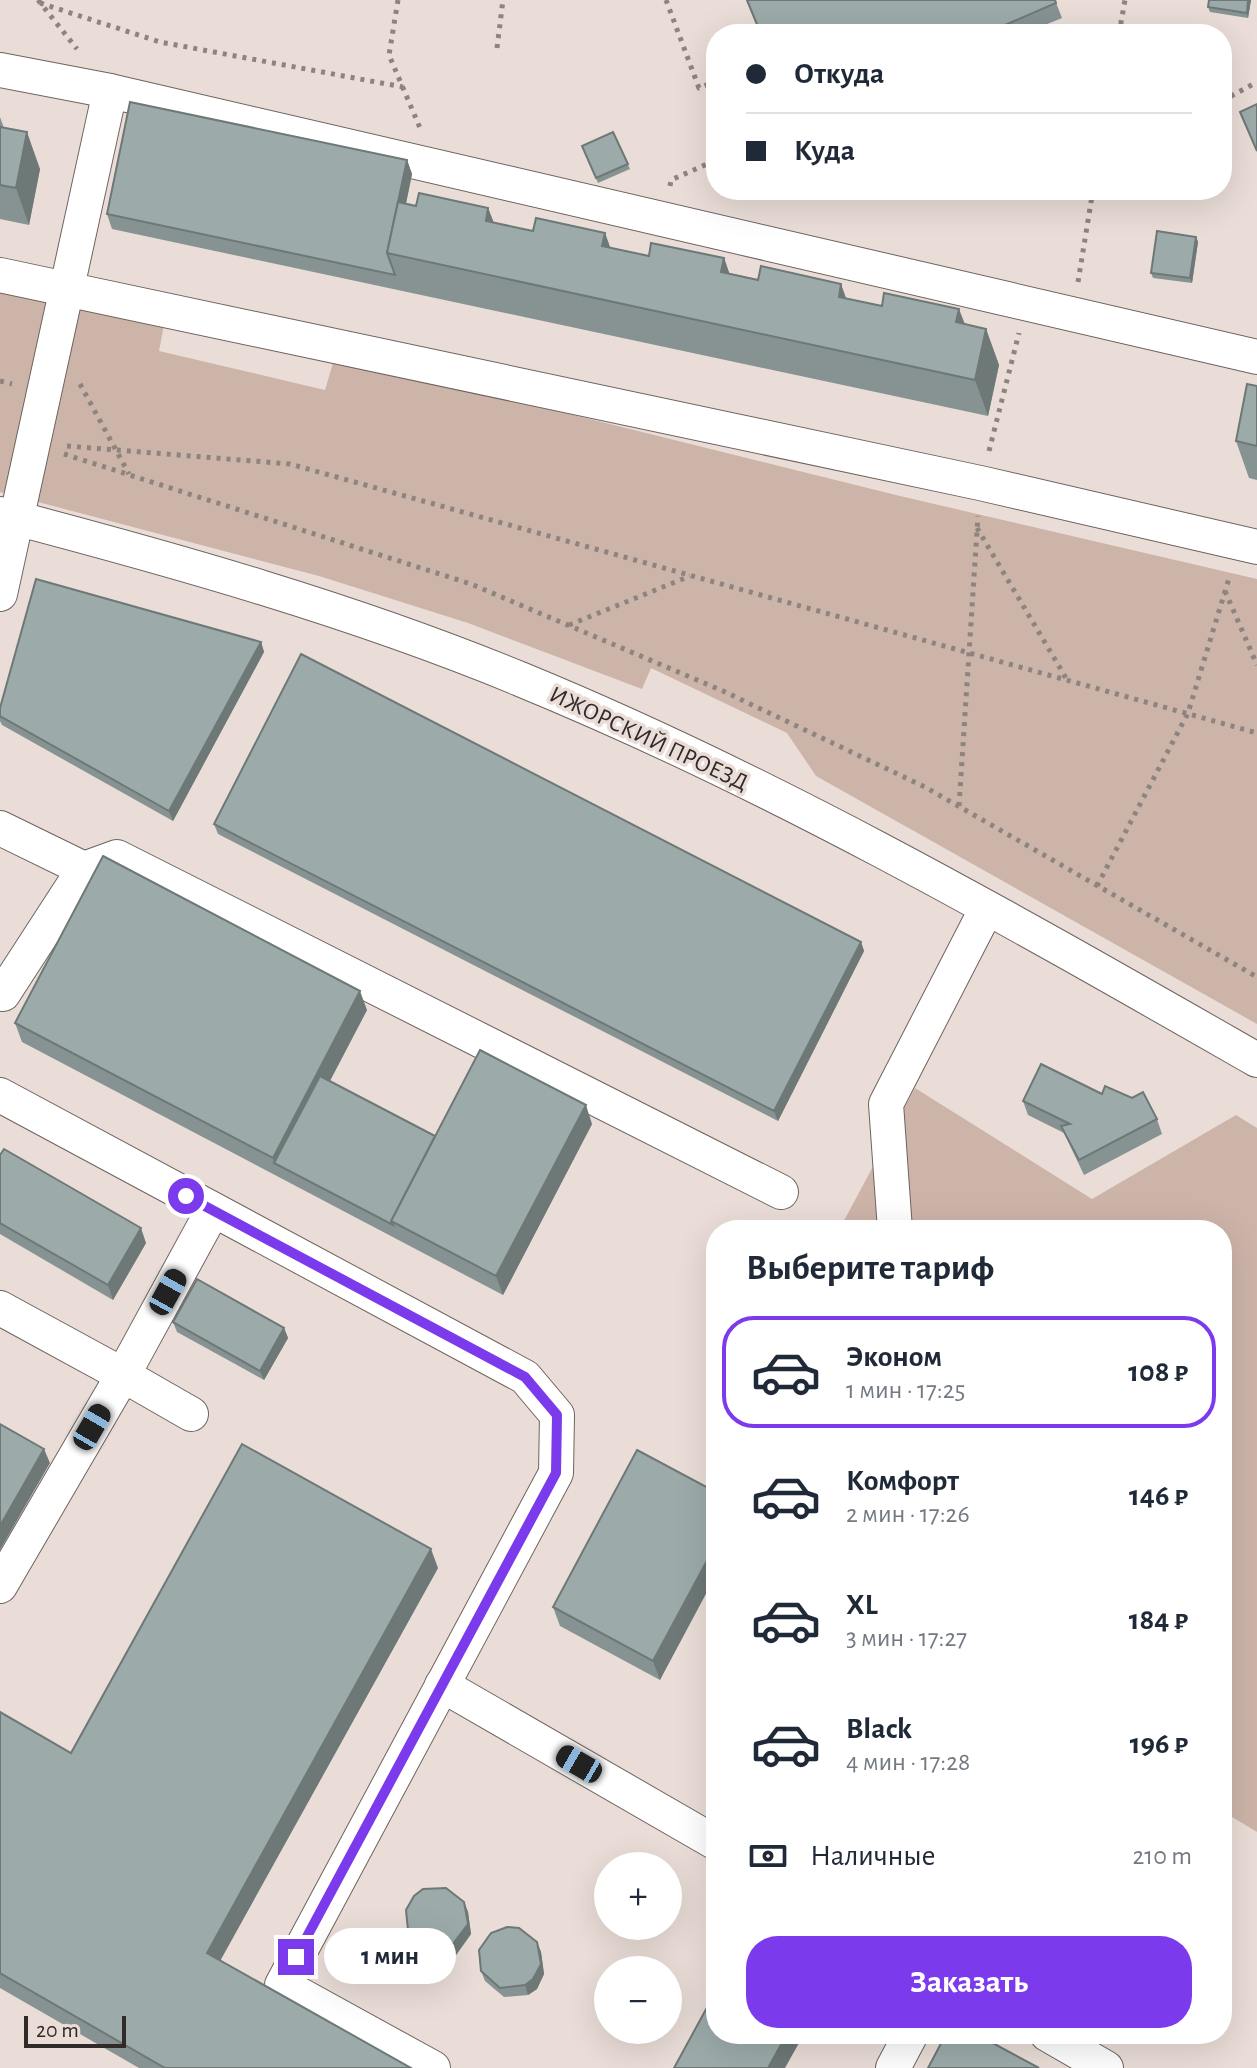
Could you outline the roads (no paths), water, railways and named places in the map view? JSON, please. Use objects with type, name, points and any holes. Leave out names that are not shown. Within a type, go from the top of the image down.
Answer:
[{"type":"street","points":[[0,70],[110,91],[1257,357]]},
{"type":"street","points":[[0,594],[8,516],[32,443],[110,91]]},
{"type":"street","points":[[0,275],[980,483],[1248,545]]},
{"type":"street","name":"ИЖОРСКИЙ ПРОЕЗД","points":[[8,516],[384,628],[520,679],[656,739],[824,821],[987,908],[1257,1060]]},
{"type":"street","points":[[0,828],[84,869]]},
{"type":"street","points":[[3,994],[84,869],[117,857],[781,1192]]},
{"type":"street","points":[[894,1220],[886,1104],[987,908]]},
{"type":"street","points":[[0,1095],[525,1377],[557,1415],[556,1473],[282,1985],[433,2068]]},
{"type":"street","points":[[0,1586],[123,1375],[213,1210]]},
{"type":"street","points":[[0,1308],[191,1414]]},
{"type":"street","points":[[442,1685],[706,1837]]},
{"type":"street","points":[[893,2068],[906,2044]]},
{"type":"street","points":[[1064,2044],[1106,2068]]}]
